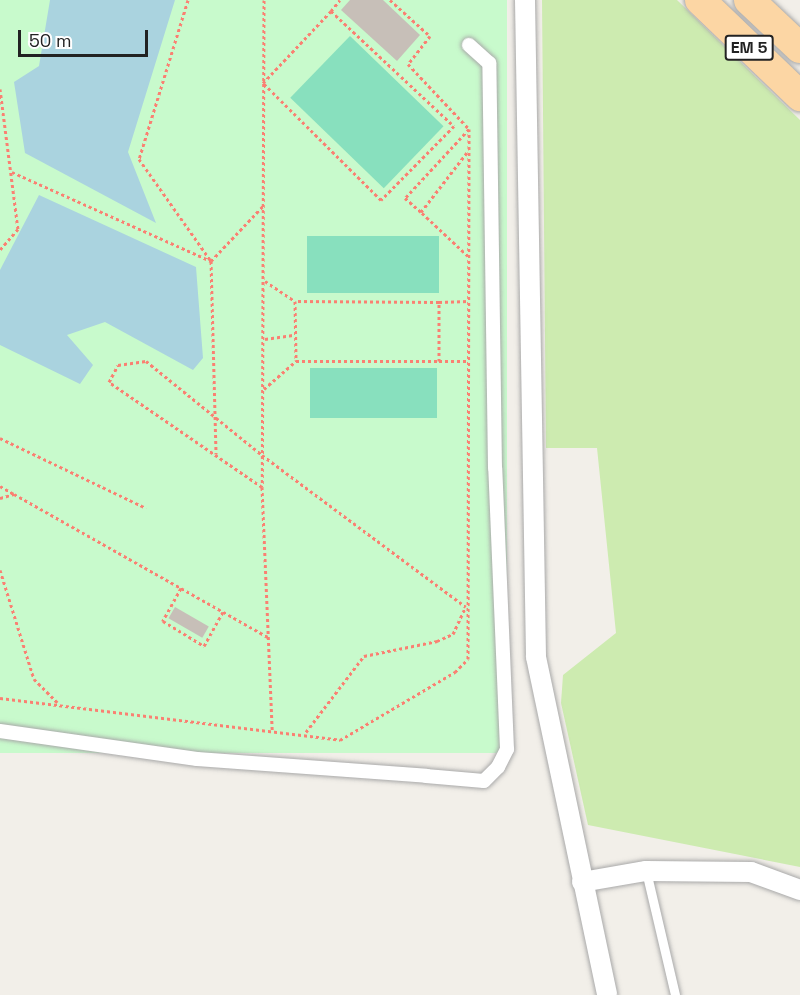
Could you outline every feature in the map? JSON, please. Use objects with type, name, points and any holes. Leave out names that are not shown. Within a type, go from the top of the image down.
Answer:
[{"type":"main road","name":"EM 5","points":[[699,0],[788,79],[800,96]]},
{"type":"main road","name":"EM 5","points":[[749,0],[800,48]]},
{"type":"street","points":[[525,0],[536,657],[607,995]]},
{"type":"street","points":[[0,731],[197,759],[472,780],[484,780],[498,767],[507,749],[495,468],[489,63],[469,45]]},
{"type":"street","points":[[582,882],[646,871],[751,872],[800,890]]},
{"type":"lane","points":[[646,871],[675,995]]},
{"type":"path","points":[[188,0],[139,159],[211,261],[216,453]]},
{"type":"path","points":[[264,0],[262,83],[265,339],[262,487],[272,730]]},
{"type":"path","points":[[262,83],[340,0]]},
{"type":"path","points":[[0,698],[306,733],[340,740],[455,672],[468,659],[466,606],[469,129],[408,64],[430,36],[390,0]]},
{"type":"path","points":[[262,83],[381,200],[454,126],[331,11]]},
{"type":"path","points":[[0,89],[18,229],[0,250]]},
{"type":"path","points":[[469,129],[405,198],[469,257]]},
{"type":"path","points":[[421,212],[470,148]]},
{"type":"path","points":[[12,172],[211,261]]},
{"type":"path","points":[[211,261],[264,204]]},
{"type":"path","points":[[265,281],[295,302],[469,301]]},
{"type":"path","points":[[295,302],[296,361]]},
{"type":"path","points":[[439,302],[439,361]]},
{"type":"path","points":[[265,339],[295,335]]},
{"type":"path","points":[[262,487],[216,453],[109,382],[118,365],[146,361],[216,420],[466,606]]},
{"type":"path","points":[[263,390],[296,361],[467,362]]},
{"type":"path","points":[[0,438],[146,508]]},
{"type":"path","points":[[0,486],[268,637]]},
{"type":"path","points":[[0,498],[14,494]]},
{"type":"path","points":[[0,570],[34,679],[58,703]]},
{"type":"path","points":[[181,588],[163,621],[204,646],[223,612]]},
{"type":"path","points":[[306,733],[364,656],[453,634],[466,606]]},
{"type":"path","points":[[177,629],[180,625]]},
{"type":"path","points":[[190,637],[193,633]]},
{"type":"green space","points":[[0,0],[507,0],[507,753],[0,753]]},
{"type":"green space","points":[[542,0],[677,0],[800,120],[800,867],[588,825],[561,703],[563,675],[616,633],[597,448],[546,448]]},
{"type":"green space","points":[[350,36],[444,126],[384,188],[290,98]]},
{"type":"green space","points":[[307,236],[439,236],[439,293],[307,293]]},
{"type":"green space","points":[[310,368],[437,368],[437,418],[310,418]]},
{"type":"water","points":[[50,0],[175,0],[128,152],[156,223],[25,153],[14,82],[39,66]]},
{"type":"water","points":[[39,195],[196,267],[203,358],[193,370],[105,322],[67,335],[93,365],[80,384],[0,345],[0,270]]},
{"type":"building","points":[[350,0],[383,0],[420,35],[397,61],[341,10]]},
{"type":"building","points":[[175,607],[209,626],[202,638],[168,618]]}]
